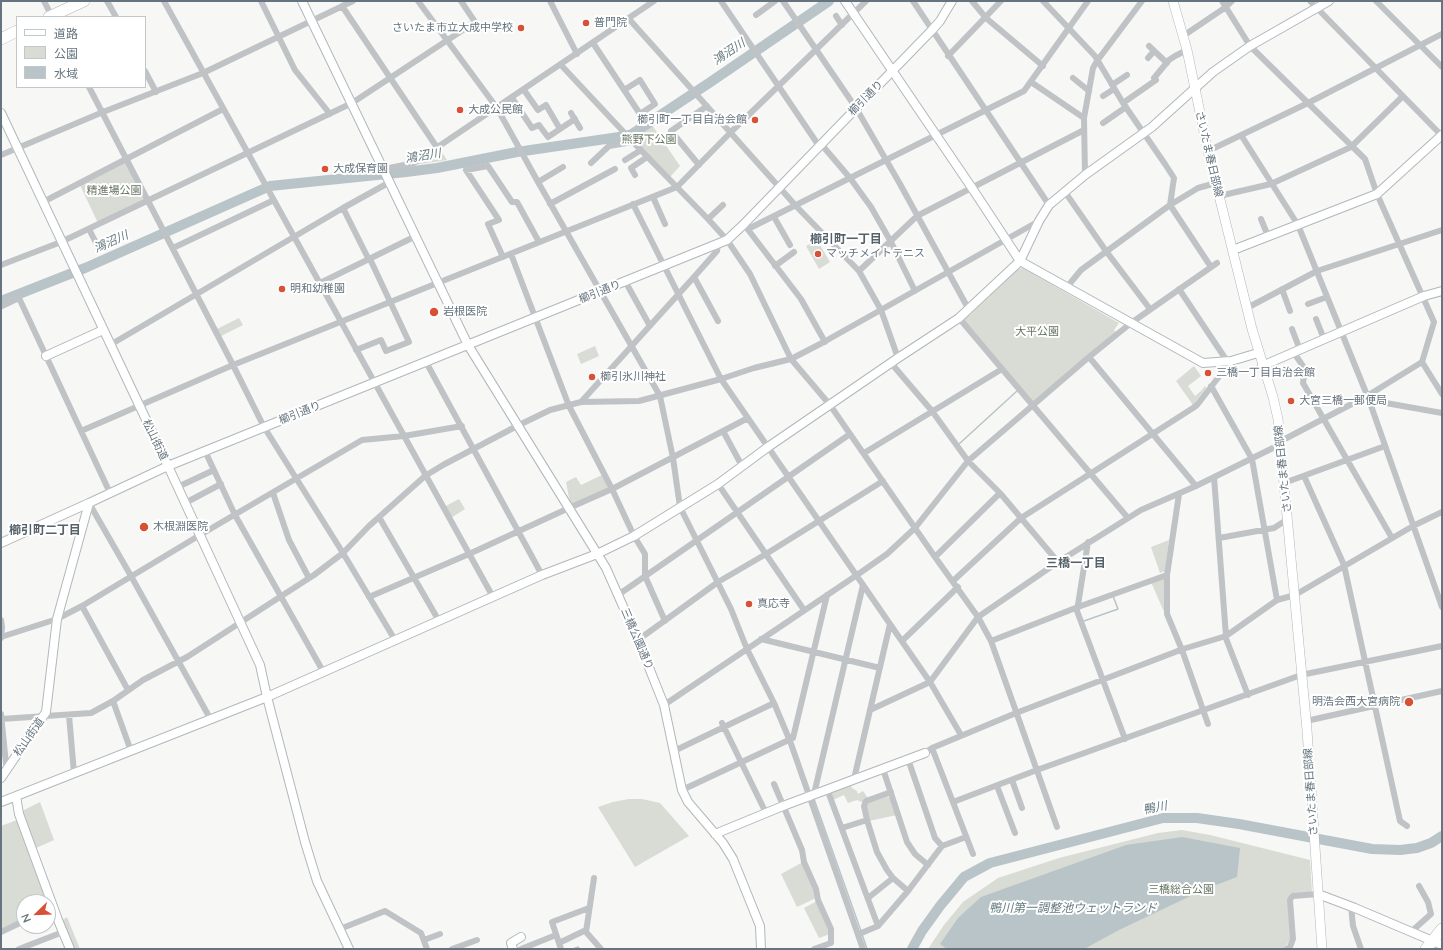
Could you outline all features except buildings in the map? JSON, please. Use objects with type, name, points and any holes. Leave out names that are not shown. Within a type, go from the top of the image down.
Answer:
[{"type":"highway","points":[[53,16],[84,1]]},
{"type":"highway","points":[[1,38],[16,31]]},
{"type":"highway","points":[[1433,945],[1442,929]]},
{"type":"main road","name":"さいたま春日部線","points":[[1173,1],[1187,50],[1218,196],[1258,352],[1273,397],[1281,443],[1306,721],[1322,949]]},
{"type":"street","points":[[44,1],[51,16]]},
{"type":"street","points":[[107,1],[115,16]]},
{"type":"street","points":[[164,1],[492,597]]},
{"type":"street","points":[[261,1],[295,70],[330,114]]},
{"type":"street","name":"三橋公園通り","points":[[302,1],[468,345],[606,568],[638,640],[664,705],[682,790],[688,802],[723,843],[733,858],[758,919],[761,934],[761,949]]},
{"type":"street","points":[[1,156],[103,112],[203,73],[279,38],[353,1]]},
{"type":"street","points":[[418,1],[497,108],[660,396],[673,458],[680,506],[718,582],[747,649],[774,703],[790,740],[812,795],[863,949]]},
{"type":"street","points":[[1,265],[61,242],[352,104],[475,22],[461,1]]},
{"type":"street","points":[[550,1],[577,54]]},
{"type":"street","points":[[110,345],[343,208],[387,175],[414,163],[438,149],[654,1]]},
{"type":"street","points":[[721,1],[820,145],[850,178],[871,207],[916,291]]},
{"type":"street","points":[[756,15],[774,1]]},
{"type":"street","points":[[783,1],[856,108],[969,310]]},
{"type":"street","points":[[845,1],[1020,261],[1203,363],[1229,361],[1258,352]]},
{"type":"street","points":[[81,431],[233,365],[653,197],[677,186],[866,1]]},
{"type":"street","points":[[913,1],[948,56],[1049,205]]},
{"type":"street","name":"櫛引通り","points":[[168,466],[718,245],[727,240],[746,227],[780,187],[932,30],[940,21],[952,1]]},
{"type":"street","points":[[972,1],[986,18],[1043,66]]},
{"type":"street","points":[[948,56],[1001,1]]},
{"type":"street","points":[[1043,1],[1095,56],[1124,105],[1174,178],[1170,205],[1211,267]]},
{"type":"street","points":[[825,342],[801,299],[746,227],[774,217],[1024,91],[1088,1]]},
{"type":"street","points":[[1085,175],[1084,118],[1093,68],[1142,1]]},
{"type":"street","points":[[870,710],[930,682],[978,617],[1088,542],[1141,510],[1179,494],[1252,459],[1324,418],[1368,398],[1422,362],[1434,322],[1424,296],[1377,194],[1365,159],[1351,147],[1250,46],[1222,1]]},
{"type":"street","points":[[1183,36],[1226,7],[1232,1]]},
{"type":"street","points":[[1233,250],[1377,194],[1442,136],[1310,1]]},
{"type":"street","points":[[1,802],[267,698],[492,597],[542,575],[597,554],[634,536],[680,506],[718,484],[768,447],[959,318],[1020,261],[1039,221],[1049,205],[1085,175],[1128,146],[1214,72],[1250,46],[1329,1]]},
{"type":"street","points":[[1376,1],[1442,67]]},
{"type":"street","points":[[342,6],[438,149]]},
{"type":"street","points":[[836,16],[842,25]]},
{"type":"street","points":[[629,19],[796,206],[859,271],[881,310],[894,361],[968,461],[1000,493],[1058,562]]},
{"type":"street","points":[[1208,151],[1308,103],[1442,34]]},
{"type":"street","points":[[593,43],[624,90],[640,114],[656,104],[640,80],[624,90]]},
{"type":"street","points":[[1149,46],[1167,63]]},
{"type":"street","points":[[1103,123],[1156,80],[1154,78],[1175,56],[1187,50]]},
{"type":"street","points":[[1148,58],[1154,51]]},
{"type":"street","points":[[561,65],[631,141],[677,186],[727,240],[750,274],[791,359],[830,405],[978,617],[991,641],[1057,827]]},
{"type":"street","points":[[146,73],[156,92]]},
{"type":"street","points":[[1103,96],[1127,76]]},
{"type":"street","points":[[1073,78],[1089,91]]},
{"type":"street","points":[[1031,82],[1084,118]]},
{"type":"street","points":[[90,88],[173,248],[264,428],[343,553],[395,640]]},
{"type":"street","points":[[524,90],[538,110],[546,105],[560,129]]},
{"type":"street","points":[[1218,196],[1271,184],[1351,147],[1403,96]]},
{"type":"street","points":[[512,98],[532,128],[539,125],[548,137],[575,119]]},
{"type":"street","points":[[699,165],[671,131],[707,106]]},
{"type":"street","points":[[43,202],[223,109]]},
{"type":"street","name":"松山街道","points":[[1,113],[138,406],[168,466],[89,503],[57,619],[48,707],[44,716],[1,778]]},
{"type":"street","points":[[571,113],[580,128]]},
{"type":"street","points":[[859,271],[917,216],[1084,130]]},
{"type":"street","points":[[1241,135],[1298,225],[1368,398],[1442,608]]},
{"type":"street","points":[[591,163],[609,146],[631,141]]},
{"type":"street","points":[[625,160],[640,150]]},
{"type":"street","points":[[635,175],[631,168],[648,157]]},
{"type":"street","points":[[503,257],[488,224],[499,220],[466,170],[488,166],[512,202],[517,202],[539,242]]},
{"type":"street","points":[[538,182],[563,167]]},
{"type":"street","points":[[550,204],[615,169]]},
{"type":"street","points":[[1067,287],[1081,270],[1170,205],[1198,188],[1216,183]]},
{"type":"street","points":[[1065,192],[1106,251],[1150,309]]},
{"type":"street","points":[[653,197],[665,224]]},
{"type":"street","points":[[173,248],[274,200]]},
{"type":"street","points":[[633,204],[721,379],[930,682],[961,735]]},
{"type":"street","points":[[708,219],[723,205]]},
{"type":"street","points":[[343,208],[391,302],[409,342],[386,351],[381,340],[356,350]]},
{"type":"street","points":[[774,217],[790,245]]},
{"type":"street","points":[[1261,219],[1268,236]]},
{"type":"street","points":[[8,768],[6,764],[1,718],[91,713],[113,701],[143,680],[178,661],[309,578],[343,553],[379,517],[425,476],[474,448],[550,410],[581,402],[639,401],[791,359],[825,342],[1039,221]]},
{"type":"street","points":[[89,228],[99,249]]},
{"type":"street","points":[[1247,308],[1317,270],[1442,230]]},
{"type":"street","points":[[320,283],[370,260],[416,236]]},
{"type":"street","points":[[581,402],[717,251],[718,245]]},
{"type":"street","points":[[775,266],[794,252]]},
{"type":"street","points":[[511,254],[569,406],[612,489],[634,536],[645,554],[645,576],[665,622]]},
{"type":"street","points":[[664,705],[857,576],[887,554],[915,528],[968,461],[1032,405],[1131,323],[1217,263]]},
{"type":"street","points":[[694,277],[718,321]]},
{"type":"street","points":[[625,282],[650,326]]},
{"type":"street","points":[[1179,289],[1229,361]]},
{"type":"street","points":[[1282,289],[1290,311]]},
{"type":"street","points":[[1262,366],[1424,296],[1442,291]]},
{"type":"street","points":[[1308,304],[1327,297]]},
{"type":"street","points":[[2,306],[19,298],[110,493]]},
{"type":"street","points":[[959,318],[1128,518]]},
{"type":"street","points":[[1316,319],[1324,339]]},
{"type":"street","points":[[1292,329],[1297,352],[1305,369],[1303,383],[1392,538]]},
{"type":"street","points":[[46,356],[103,330]]},
{"type":"street","points":[[1089,357],[1196,486]]},
{"type":"street","points":[[953,581],[1021,518],[1197,405],[1229,361]]},
{"type":"street","points":[[426,362],[519,530],[542,575]]},
{"type":"street","points":[[1422,362],[1442,394]]},
{"type":"street","points":[[864,453],[1002,369]]},
{"type":"street","points":[[1211,386],[1252,459],[1277,600]]},
{"type":"street","points":[[1368,398],[1442,414]]},
{"type":"street","points":[[369,597],[469,554],[612,489],[748,418]]},
{"type":"street","points":[[1,620],[1,637],[57,619],[82,606],[362,440],[404,436],[462,426]]},
{"type":"street","points":[[723,432],[742,466]]},
{"type":"street","points":[[618,596],[850,434]]},
{"type":"street","points":[[1284,483],[1385,446]]},
{"type":"street","points":[[205,451],[235,515],[324,673]]},
{"type":"street","points":[[168,466],[260,665],[267,698],[305,842],[317,881],[349,949]]},
{"type":"street","points":[[182,485],[214,470]]},
{"type":"street","points":[[1304,476],[1344,566],[1400,821],[1407,826]]},
{"type":"street","points":[[1214,477],[1226,636],[1248,694]]},
{"type":"street","points":[[638,640],[665,622],[718,582],[883,481]]},
{"type":"street","points":[[189,501],[221,484]]},
{"type":"street","points":[[718,484],[804,610]]},
{"type":"street","points":[[273,493],[289,540],[309,578]]},
{"type":"street","points":[[935,557],[1000,493]]},
{"type":"street","points":[[1179,494],[1167,575],[1167,614],[1182,650],[1208,724]]},
{"type":"street","points":[[1,543],[89,503],[132,576],[211,720]]},
{"type":"street","points":[[715,834],[783,806],[925,753],[932,748],[961,735],[1016,713],[1182,650],[1226,636],[1277,600],[1295,595],[1413,526],[1442,512]]},
{"type":"street","points":[[379,517],[439,621]]},
{"type":"street","points":[[1219,538],[1274,528],[1288,519]]},
{"type":"street","points":[[1088,542],[1077,611],[1124,739]]},
{"type":"street","points":[[991,641],[1078,607],[1167,575]]},
{"type":"street","points":[[812,795],[863,585]]},
{"type":"street","points":[[902,641],[958,587]]},
{"type":"street","points":[[682,790],[793,738],[827,595]]},
{"type":"street","points":[[82,606],[128,690]]},
{"type":"street","points":[[854,779],[890,624]]},
{"type":"street","points":[[761,639],[880,668]]},
{"type":"street","points":[[953,802],[1037,770],[1301,675],[1442,646]]},
{"type":"street","points":[[1306,721],[1442,691]]},
{"type":"street","points":[[113,701],[132,751]]},
{"type":"street","points":[[674,751],[723,725],[774,703]]},
{"type":"street","points":[[69,715],[74,774]]},
{"type":"street","points":[[723,725],[766,813]]},
{"type":"street","points":[[932,748],[973,854]]},
{"type":"street","points":[[908,759],[935,838],[942,846]]},
{"type":"street","points":[[883,768],[907,842],[915,854],[928,865]]},
{"type":"street","points":[[1012,780],[1022,808]]},
{"type":"street","points":[[774,784],[802,850],[804,862],[816,889],[818,900],[831,929],[831,943],[816,949]]},
{"type":"street","points":[[997,786],[1015,833]]},
{"type":"street","points":[[827,790],[878,926]]},
{"type":"street","points":[[891,792],[866,801],[864,806],[877,852],[893,878],[908,891]]},
{"type":"street","points":[[16,796],[19,814],[46,894]]},
{"type":"street","points":[[842,828],[867,820]]},
{"type":"street","points":[[859,934],[878,926],[908,891],[942,846],[966,837]]},
{"type":"street","points":[[594,878],[586,932],[600,949]]},
{"type":"street","points":[[868,898],[893,878]]},
{"type":"street","points":[[1412,931],[1431,914],[1428,902],[1419,886]]},
{"type":"street","points":[[1287,949],[1290,947],[1293,939],[1291,898],[1293,896],[1318,894],[1412,931],[1433,945]]},
{"type":"street","points":[[1351,906],[1353,926],[1361,949]]},
{"type":"street","points":[[586,930],[560,946],[552,922],[590,908]]},
{"type":"street","points":[[340,929],[385,911],[421,933],[427,949]]},
{"type":"street","points":[[56,919],[70,949]]},
{"type":"street","points":[[1,932],[16,925]]},
{"type":"street","points":[[19,949],[63,932]]},
{"type":"street","points":[[424,940],[440,934]]},
{"type":"street","points":[[521,949],[556,935]]},
{"type":"street","points":[[513,949],[511,943],[521,937]]},
{"type":"street","points":[[452,949],[471,946],[477,940]]},
{"type":"green space","name":"熊野下公園","points":[[652,125],[680,166],[670,177],[629,137]]},
{"type":"green space","points":[[440,149],[447,160],[414,165]]},
{"type":"green space","name":"精進場公園","points":[[126,160],[147,200],[98,223],[79,183]]},
{"type":"green space","name":"マッチメイトテニス","points":[[817,240],[830,262],[819,269],[806,246]]},
{"type":"green space","name":"大平公園","points":[[1023,268],[1119,323],[1114,330],[1116,332],[1032,403],[963,320],[1018,269]]},
{"type":"green space","points":[[239,318],[243,325],[221,336],[217,329]]},
{"type":"green space","points":[[595,346],[599,356],[581,364],[577,354]]},
{"type":"green space","points":[[1194,366],[1201,376],[1188,386],[1195,396],[1205,386],[1206,388],[1193,405],[1176,381]]},
{"type":"green space","points":[[602,475],[608,487],[607,489],[572,505],[570,503],[566,482],[576,477],[581,485]]},
{"type":"green space","points":[[459,499],[465,509],[451,518],[444,507]]},
{"type":"green space","points":[[1169,540],[1165,571],[1160,573],[1151,547]]},
{"type":"green space","points":[[1165,577],[1165,614],[1151,582]]},
{"type":"green space","points":[[850,781],[852,788],[857,791],[858,794],[863,791],[868,798],[864,803],[857,800],[848,803],[844,795],[833,800],[828,790]]},
{"type":"green space","points":[[887,796],[892,799],[897,815],[869,821],[866,808],[867,803]]},
{"type":"green space","points":[[629,799],[642,799],[660,803],[689,836],[635,867],[598,807]]},
{"type":"green space","points":[[40,802],[54,840],[36,848],[23,812],[24,810]]},
{"type":"green space","points":[[17,820],[44,894],[16,894],[16,922],[1,929],[1,826]]},
{"type":"green space","name":"三橋総合公園","points":[[1182,830],[1210,835],[1310,860],[1312,893],[1292,895],[1291,938],[1283,949],[928,949],[944,925],[963,902],[998,878],[1059,858],[1158,833]]},
{"type":"green space","points":[[803,862],[815,890],[816,898],[797,907],[781,874]]},
{"type":"green space","points":[[817,901],[830,934],[819,938],[804,908]]},
{"type":"green space","points":[[67,917],[80,949],[73,949],[61,921]]},
{"type":"water","name":"鴨川第一調整池ウェットランド","points":[[1182,837],[1240,848],[1237,877],[1203,890],[1119,930],[1084,949],[947,949],[940,944],[958,918],[981,897],[1126,845]]},
{"type":"waterway","name":"鴻沼川","points":[[1,301],[85,268],[270,186],[437,168],[517,152],[632,134],[829,1]]},
{"type":"waterway","points":[[959,444],[1017,391]]},
{"type":"waterway","points":[[1084,621],[1118,609],[1113,596]]},
{"type":"waterway","points":[[814,799],[861,931]]},
{"type":"waterway","name":"鴨川","points":[[912,949],[922,931],[940,906],[964,877],[990,863],[1163,818],[1197,818],[1239,824],[1372,849],[1400,850],[1417,848],[1431,843],[1442,836]]},
{"type":"waterway","points":[[862,934],[867,949]]},
{"type":"waterway","points":[[573,949],[578,947],[580,949]]},
{"type":"place","name":"普門院","points":[[586,23]]},
{"type":"place","name":"さいたま市立大成中学校","points":[[521,28]]},
{"type":"place","name":"大成公民館","points":[[460,110]]},
{"type":"place","name":"櫛引町一丁目自治会館","points":[[755,120]]},
{"type":"place","name":"大成保育園","points":[[325,169]]},
{"type":"place","name":"マッチメイトテニス","points":[[818,254]]},
{"type":"place","name":"明和幼稚園","points":[[282,289]]},
{"type":"place","name":"岩根医院","points":[[434,312]]},
{"type":"place","name":"三橋一丁目自治会館","points":[[1208,373]]},
{"type":"place","name":"櫛引氷川神社","points":[[592,377]]},
{"type":"place","name":"大宮三橋一郵便局","points":[[1291,401]]},
{"type":"place","name":"木根淵医院","points":[[144,527]]},
{"type":"place","name":"真応寺","points":[[749,604]]},
{"type":"place","name":"明浩会西大宮病院","points":[[1409,702]]},
{"type":"district","name":"櫛引町一丁目","points":[[846,239]]},
{"type":"district","name":"櫛引町二丁目","points":[[45,530]]},
{"type":"district","name":"三橋一丁目","points":[[1076,563]]}]
